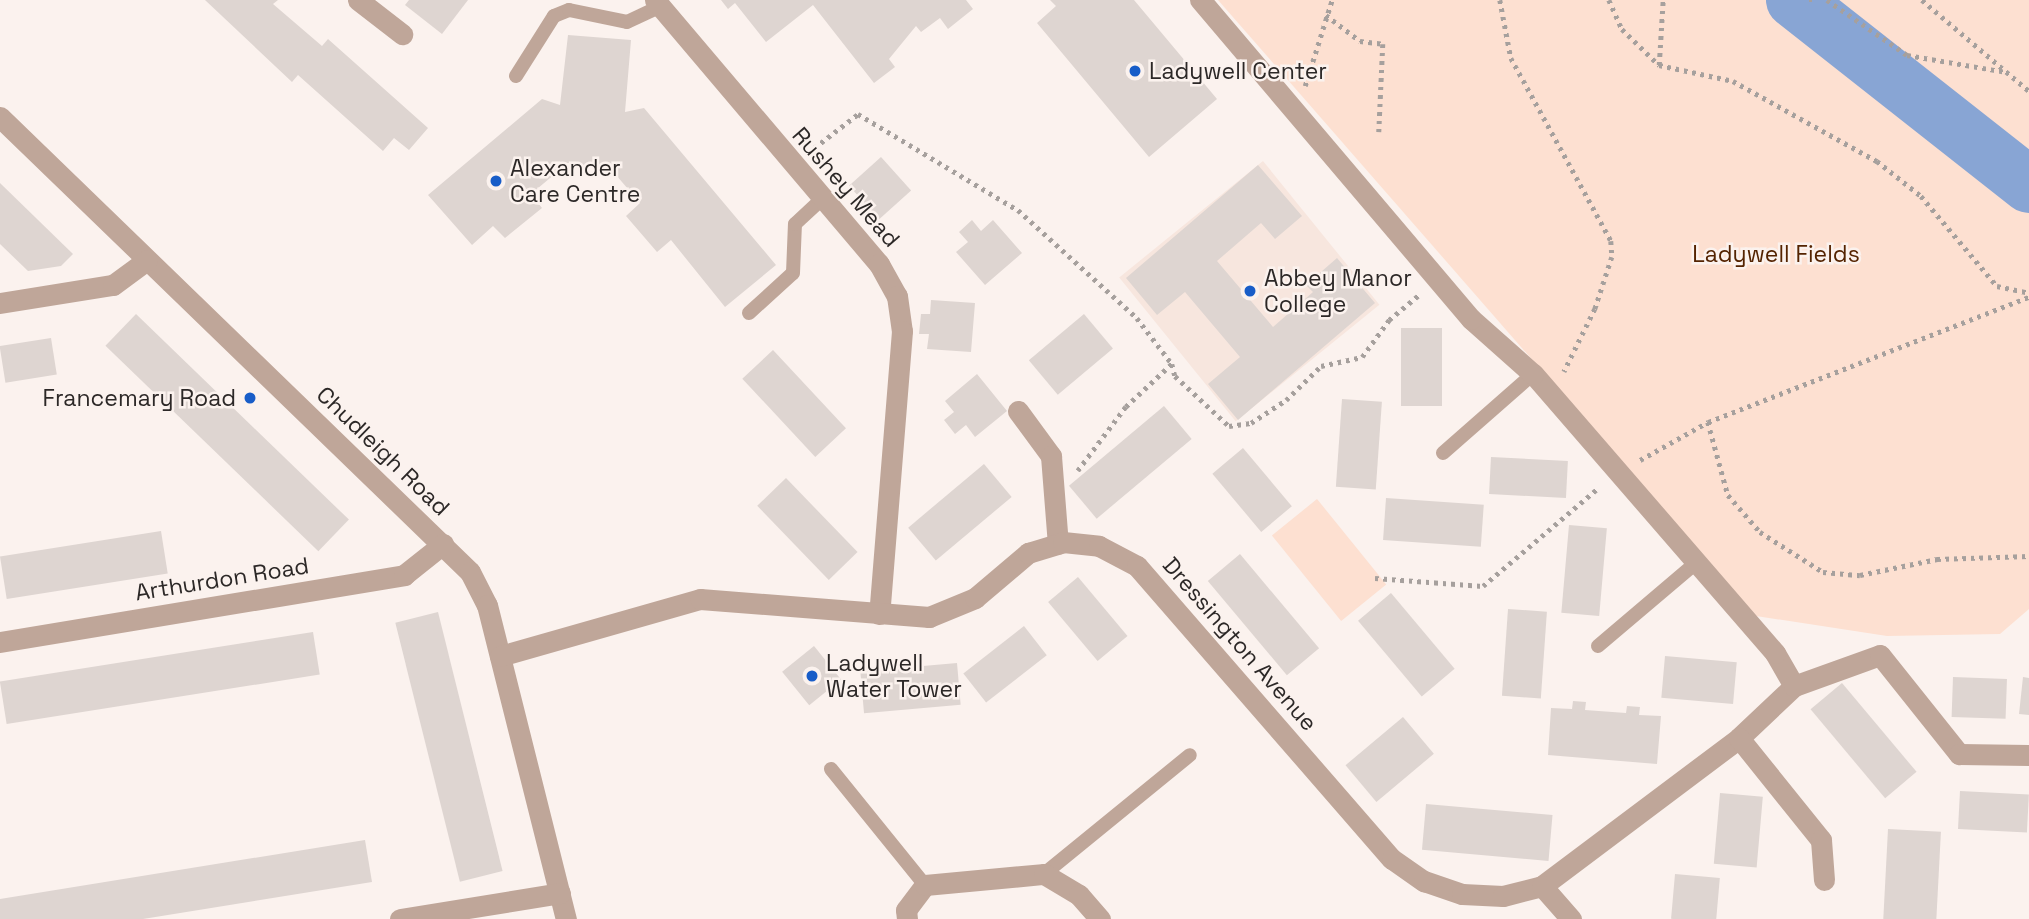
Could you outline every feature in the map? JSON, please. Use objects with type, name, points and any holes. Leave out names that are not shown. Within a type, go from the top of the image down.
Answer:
[{"type":"street","points":[[358,0],[402,34]]},
{"type":"street","points":[[1200,0],[1438,280],[1533,374],[1615,473],[1697,562],[1775,653],[1794,686],[1880,655],[1959,754],[2029,755]]},
{"type":"street","name":"Rushey Mead","points":[[657,4],[879,264],[898,308],[879,614]]},
{"type":"street","name":"Chudleigh Road","points":[[0,117],[471,572],[500,656],[566,919]]},
{"type":"street","points":[[0,303],[113,285],[147,260]]},
{"type":"street","points":[[1018,411],[1051,456],[1058,544]]},
{"type":"street","name":"Arthurdon Road","points":[[0,642],[404,575],[443,544]]},
{"type":"street","name":"Dressington Avenue","points":[[500,656],[700,599],[929,617],[975,598],[1028,553],[1058,544],[1099,546],[1137,566],[1392,859],[1424,881],[1462,894],[1503,897],[1542,886],[1739,738],[1794,686]]},
{"type":"street","points":[[1739,738],[1821,841],[1824,880]]},
{"type":"street","points":[[908,919],[906,910],[925,885],[1044,874],[1079,895],[1100,919]]},
{"type":"street","points":[[1542,886],[1571,919]]},
{"type":"street","points":[[400,919],[560,893]]},
{"type":"lane","points":[[516,76],[554,16],[569,10],[627,22],[657,4]]},
{"type":"lane","points":[[749,313],[793,273],[795,223],[822,199]]},
{"type":"lane","points":[[1443,453],[1533,374]]},
{"type":"lane","points":[[1598,646],[1697,562]]},
{"type":"lane","points":[[1044,874],[1190,754]]},
{"type":"lane","points":[[831,769],[925,885]]},
{"type":"path","points":[[1296,113],[1332,0]]},
{"type":"path","points":[[1500,0],[1511,58],[1611,241],[1612,257],[1595,309],[1551,394]]},
{"type":"path","points":[[1609,0],[1622,29],[1659,65],[1733,81],[1877,161],[1921,196],[1997,286],[2029,295]]},
{"type":"path","points":[[1659,65],[1663,0]]},
{"type":"path","points":[[1827,0],[1907,55],[2006,72]]},
{"type":"path","points":[[1922,0],[2029,91]]},
{"type":"path","points":[[1326,15],[1360,41],[1383,44],[1379,132]]},
{"type":"path","points":[[793,166],[858,114],[1058,241],[1137,318],[1171,364],[1175,376],[1229,426],[1251,423],[1286,401],[1321,366],[1362,357],[1389,320],[1438,280]]},
{"type":"path","points":[[1375,578],[1483,586],[1615,473],[1708,422],[2029,295]]},
{"type":"path","points":[[1073,477],[1126,407],[1171,364]]},
{"type":"path","points":[[1708,422],[1728,495],[1760,532],[1823,572],[1860,575],[1937,559],[2029,556]]},
{"type":"shaded area","name":"Abbey Manor College","points":[[1263,161],[1379,305],[1236,421],[1119,277]]},
{"type":"green space","name":"Ladywell Fields","points":[[1218,0],[2029,0],[2029,609],[2000,634],[1887,636],[1756,616]]},
{"type":"green space","points":[[1317,499],[1386,584],[1341,621],[1272,536]]},
{"type":"building","points":[[205,0],[278,0],[273,4],[322,46],[328,39],[428,128],[409,150],[394,138],[383,151],[298,75],[292,82]]},
{"type":"building","points":[[409,0],[468,0],[442,34],[405,5]]},
{"type":"building","points":[[721,0],[966,0],[973,9],[948,29],[940,18],[921,32],[916,26],[889,59],[895,67],[874,83],[813,5],[766,42],[735,3],[728,9]]},
{"type":"building","name":"Ladywell Center","points":[[1050,0],[1134,0],[1217,99],[1149,157],[1037,23],[1056,6]]},
{"type":"building","name":"Alexander Care Centre","points":[[568,35],[631,40],[625,112],[644,108],[776,265],[725,307],[671,240],[657,252],[626,216],[640,203],[610,168],[568,163],[531,194],[542,208],[505,238],[493,226],[472,245],[428,195],[542,99],[560,105]]},
{"type":"building","points":[[881,157],[911,190],[879,219],[849,186]]},
{"type":"building","name":"Abbey Manor College","points":[[1258,165],[1302,216],[1275,239],[1261,223],[1217,261],[1273,327],[1313,292],[1306,285],[1337,258],[1375,303],[1238,420],[1208,384],[1240,357],[1185,292],[1157,315],[1126,278]]},
{"type":"building","points":[[0,183],[73,254],[61,266],[28,271],[0,244]]},
{"type":"building","points":[[972,220],[981,231],[993,220],[1022,253],[985,285],[956,252],[968,242],[959,232]]},
{"type":"building","points":[[931,300],[975,303],[971,352],[927,349],[929,334],[919,334],[921,314],[930,314]]},
{"type":"building","points":[[136,314],[349,520],[318,551],[105,346]]},
{"type":"building","points":[[1084,314],[1113,348],[1058,395],[1029,360]]},
{"type":"building","points":[[1401,328],[1442,328],[1442,406],[1401,406]]},
{"type":"building","points":[[51,338],[57,375],[5,383],[0,346]]},
{"type":"building","points":[[773,350],[846,428],[815,457],[742,379]]},
{"type":"building","points":[[977,374],[1007,411],[975,437],[966,425],[955,434],[944,420],[954,412],[945,401]]},
{"type":"building","points":[[1342,399],[1382,402],[1376,490],[1336,487]]},
{"type":"building","points":[[1164,406],[1192,439],[1097,519],[1069,486]]},
{"type":"building","points":[[1243,448],[1292,506],[1261,532],[1212,474]]},
{"type":"building","points":[[1491,457],[1568,461],[1566,498],[1489,494]]},
{"type":"building","points":[[984,464],[1012,497],[936,561],[908,528]]},
{"type":"building","points":[[786,478],[858,552],[829,580],[757,506]]},
{"type":"building","points":[[1386,498],[1484,505],[1481,547],[1383,540]]},
{"type":"building","points":[[1569,525],[1607,528],[1599,616],[1561,613]]},
{"type":"building","points":[[161,531],[168,573],[7,599],[0,556]]},
{"type":"building","points":[[1240,554],[1319,648],[1287,675],[1208,581]]},
{"type":"building","points":[[1078,577],[1127,636],[1098,661],[1048,602]]},
{"type":"building","points":[[1391,593],[1455,669],[1422,696],[1358,621]]},
{"type":"building","points":[[1508,609],[1547,612],[1541,699],[1502,696]]},
{"type":"building","points":[[438,612],[503,871],[460,882],[395,623]]},
{"type":"building","points":[[1024,626],[1047,655],[986,703],[963,673]]},
{"type":"building","points":[[313,632],[320,674],[7,724],[0,682]]},
{"type":"building","name":"Ladywell Water Tower","points":[[814,646],[841,679],[809,705],[782,672]]},
{"type":"building","points":[[1665,656],[1737,662],[1733,704],[1661,698]]},
{"type":"building","points":[[957,663],[961,705],[864,713],[860,671]]},
{"type":"building","points":[[1953,677],[2007,679],[2006,719],[1952,717]]},
{"type":"building","points":[[2023,677],[2029,678],[2029,715],[2019,714]]},
{"type":"building","points":[[1842,683],[1917,772],[1885,798],[1811,709]]},
{"type":"building","points":[[1573,701],[1586,702],[1585,710],[1626,713],[1627,706],[1640,707],[1639,715],[1661,716],[1657,764],[1548,755],[1551,708],[1572,709]]},
{"type":"building","points":[[1403,717],[1434,754],[1376,802],[1346,765]]},
{"type":"building","points":[[1960,791],[2029,795],[2027,833],[1958,829]]},
{"type":"building","points":[[1720,793],[1763,797],[1757,867],[1714,864]]},
{"type":"building","points":[[1426,804],[1553,815],[1549,861],[1422,850]]},
{"type":"building","points":[[1888,829],[1941,832],[1936,919],[1883,919]]},
{"type":"building","points":[[365,840],[372,882],[143,919],[0,919],[0,899]]},
{"type":"building","points":[[1675,874],[1720,878],[1716,919],[1671,919]]},
{"type":"waterway","points":[[1794,0],[2029,185]]},
{"type":"place","name":"Ladywell Center","points":[[1135,71]]},
{"type":"place","name":"Alexander Care Centre","points":[[496,181]]},
{"type":"place","name":"Abbey Manor College","points":[[1250,291]]},
{"type":"place","name":"Francemary Road","points":[[250,398]]},
{"type":"place","name":"Ladywell Water Tower","points":[[812,676]]}]
